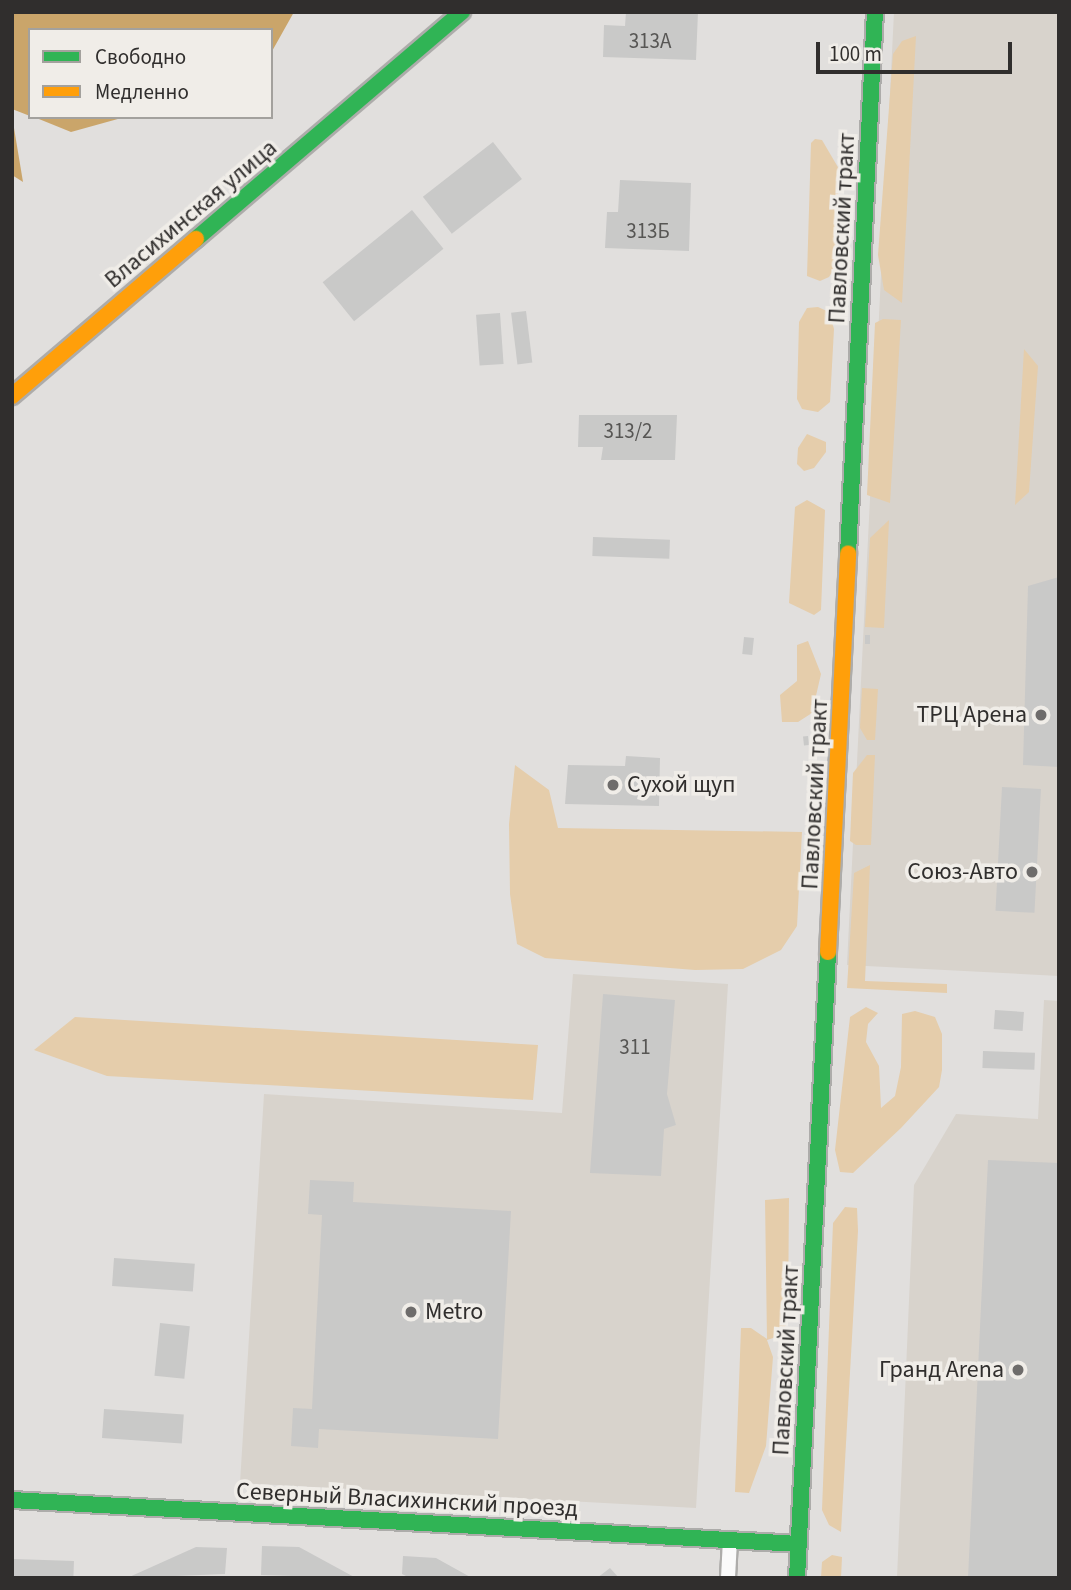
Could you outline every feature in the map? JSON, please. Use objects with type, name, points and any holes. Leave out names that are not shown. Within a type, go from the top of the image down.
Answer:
[{"type":"main road","name":"Власихинская улица","points":[[12,396],[462,12]]},
{"type":"main road","name":"Павловский тракт","points":[[797,1578],[875,18]]},
{"type":"main road","name":"Северный Власихинский проезд","points":[[12,1500],[799,1544]]},
{"type":"street","points":[[728,1578],[730,1539]]},
{"type":"shaded area","points":[[12,12],[294,12],[273,49],[273,28],[28,28],[28,115],[12,109]]},
{"type":"shaded area","points":[[894,12],[1059,12],[1059,976],[847,965]]},
{"type":"shaded area","points":[[916,36],[902,303],[884,290],[878,255],[893,54],[902,41]]},
{"type":"shaded area","points":[[12,116],[23,182],[12,175]]},
{"type":"shaded area","points":[[39,119],[118,119],[71,132]]},
{"type":"shaded area","points":[[815,139],[822,140],[839,169],[836,266],[829,277],[820,281],[807,276],[811,143]]},
{"type":"shaded area","points":[[818,307],[829,312],[834,329],[830,402],[818,412],[802,409],[797,399],[799,322],[807,308]]},
{"type":"shaded area","points":[[883,319],[901,320],[890,503],[867,495],[875,323]]},
{"type":"shaded area","points":[[1024,349],[1038,366],[1029,492],[1015,505]]},
{"type":"shaded area","points":[[807,434],[826,442],[826,452],[814,468],[804,471],[797,464],[798,448]]},
{"type":"shaded area","points":[[807,500],[825,510],[821,610],[814,615],[789,603],[795,507]]},
{"type":"shaded area","points":[[889,520],[884,628],[865,627],[870,538]]},
{"type":"shaded area","points":[[808,641],[821,674],[812,713],[798,722],[782,722],[780,695],[797,681],[797,645]]},
{"type":"shaded area","points":[[862,688],[878,689],[875,740],[867,740],[860,728]]},
{"type":"shaded area","points":[[867,755],[875,755],[871,845],[856,845],[850,841],[853,773]]},
{"type":"shaded area","points":[[515,765],[549,790],[558,828],[802,832],[797,926],[781,950],[743,969],[695,970],[545,958],[517,944],[510,894],[509,824]]},
{"type":"shaded area","points":[[870,865],[865,981],[947,984],[947,993],[847,988],[854,873]]},
{"type":"shaded area","points":[[573,974],[728,984],[696,1508],[240,1483],[264,1094],[562,1113]]},
{"type":"shaded area","points":[[1044,1000],[1059,1001],[1059,1578],[897,1578],[914,1185],[956,1114],[1038,1119]]},
{"type":"shaded area","points":[[866,1007],[878,1013],[868,1024],[866,1042],[879,1066],[881,1108],[895,1096],[901,1067],[902,1014],[915,1011],[935,1017],[942,1034],[942,1070],[939,1087],[901,1128],[853,1173],[840,1172],[835,1150],[850,1017]]},
{"type":"shaded area","points":[[75,1017],[538,1045],[533,1100],[107,1076],[34,1050]]},
{"type":"shaded area","points":[[789,1198],[788,1322],[779,1336],[767,1340],[773,1357],[766,1446],[749,1493],[735,1492],[741,1328],[751,1328],[767,1339],[765,1200]]},
{"type":"shaded area","points":[[845,1207],[857,1208],[858,1231],[841,1532],[829,1525],[822,1510],[833,1223]]},
{"type":"shaded area","points":[[832,1555],[842,1557],[841,1578],[821,1578],[822,1562]]},
{"type":"building","points":[[626,12],[698,12],[696,60],[603,57],[604,25],[625,26]]},
{"type":"building","points":[[493,142],[522,179],[452,234],[423,197]]},
{"type":"building","points":[[620,180],[691,183],[689,251],[605,248],[607,212],[618,212]]},
{"type":"building","points":[[412,210],[443,249],[354,321],[323,282]]},
{"type":"building","points":[[526,311],[532,363],[517,364],[511,313]]},
{"type":"building","points":[[500,313],[504,364],[480,366],[476,315]]},
{"type":"building","points":[[579,415],[677,415],[675,460],[601,460],[603,447],[578,447]]},
{"type":"building","points":[[593,537],[670,540],[669,559],[592,556]]},
{"type":"building","name":"ТРЦ Арена","points":[[1059,577],[1059,767],[1023,765],[1028,586]]},
{"type":"building","points":[[865,635],[870,635],[870,644],[865,644]]},
{"type":"building","points":[[744,637],[754,638],[752,655],[742,654]]},
{"type":"building","points":[[808,736],[809,745],[804,745],[803,737]]},
{"type":"building","name":"Сухой щуп","points":[[626,756],[660,758],[659,806],[565,804],[568,765],[625,766]]},
{"type":"building","points":[[1002,787],[1041,789],[1034,913],[996,911]]},
{"type":"building","points":[[603,994],[675,1000],[667,1094],[676,1125],[664,1129],[661,1176],[590,1173]]},
{"type":"building","points":[[995,1010],[1024,1012],[1023,1031],[994,1029]]},
{"type":"building","points":[[983,1051],[1035,1053],[1034,1070],[982,1068]]},
{"type":"building","name":"Гранд Arena","points":[[988,1160],[1059,1163],[1059,1578],[968,1578]]},
{"type":"building","name":"Metro","points":[[310,1180],[354,1182],[353,1202],[511,1211],[498,1439],[319,1429],[318,1448],[291,1446],[293,1408],[312,1409],[322,1215],[308,1214]]},
{"type":"building","points":[[114,1258],[195,1264],[193,1292],[112,1286]]},
{"type":"building","points":[[160,1323],[190,1326],[184,1379],[154,1376]]},
{"type":"building","points":[[104,1409],[184,1415],[182,1444],[102,1438]]},
{"type":"building","points":[[262,1546],[299,1547],[356,1578],[261,1575]]},
{"type":"building","points":[[196,1547],[227,1548],[225,1574],[127,1578]]},
{"type":"building","points":[[403,1556],[436,1558],[472,1578],[410,1578],[402,1574]]},
{"type":"building","points":[[14,1559],[74,1561],[73,1578],[13,1578]]},
{"type":"building","points":[[610,1568],[619,1578],[597,1578]]},
{"type":"traffic: fast","points":[[196,239],[462,12]]},
{"type":"traffic: fast","points":[[848,554],[875,12]]},
{"type":"traffic: fast","points":[[797,1578],[828,952]]},
{"type":"traffic: fast","points":[[12,1500],[799,1544]]},
{"type":"traffic: slow","points":[[12,396],[196,239]]},
{"type":"traffic: slow","points":[[828,952],[848,554]]},
{"type":"place","name":"ТРЦ Арена","points":[[1041,715]]},
{"type":"place","name":"Сухой щуп","points":[[613,785]]},
{"type":"place","name":"Союз-Авто","points":[[1032,872]]},
{"type":"place","name":"Metro","points":[[411,1312]]},
{"type":"place","name":"Гранд Arena","points":[[1018,1370]]}]
